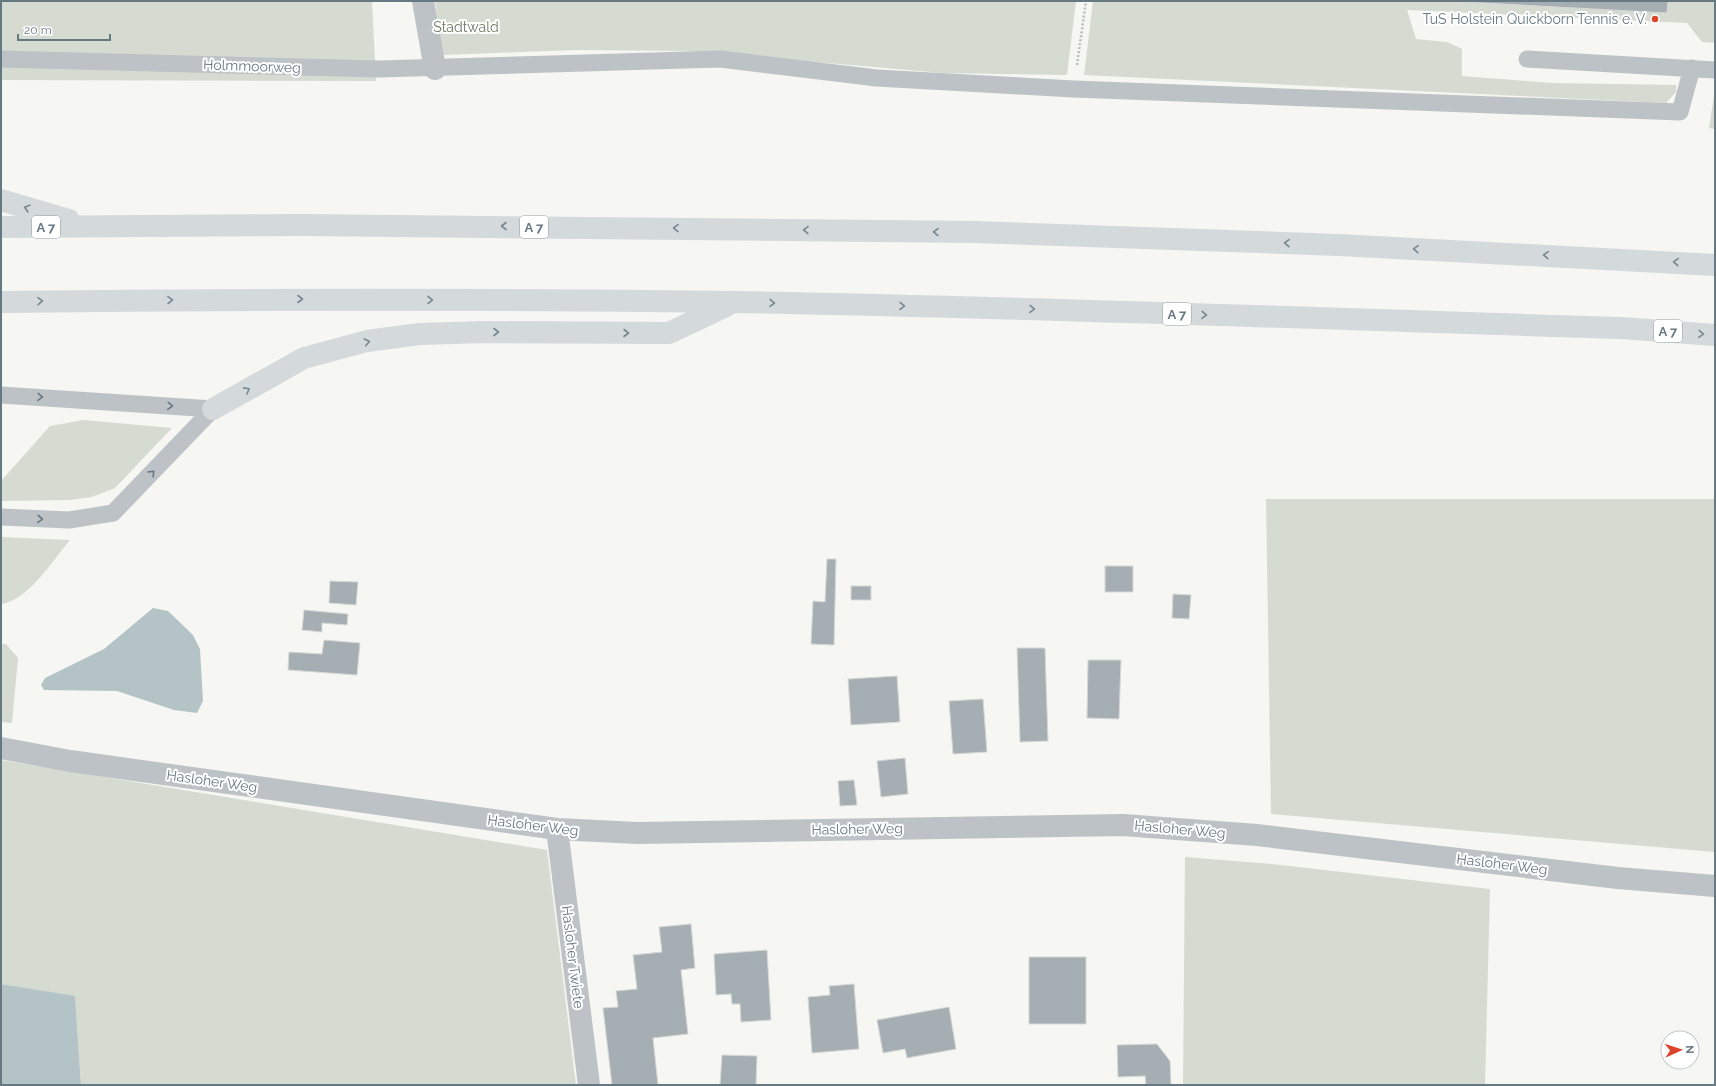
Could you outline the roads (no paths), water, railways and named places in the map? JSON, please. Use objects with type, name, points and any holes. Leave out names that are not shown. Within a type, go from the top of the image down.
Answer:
[{"type":"highway","points":[[1,200],[92,226]]},
{"type":"highway","name":"A 7","points":[[1,227],[478,226],[975,232],[1339,245],[1715,264]]},
{"type":"highway","name":"A 7","points":[[1,302],[305,298],[733,302],[973,307],[1613,328],[1715,334]]},
{"type":"highway","points":[[213,409],[304,358],[367,341],[420,334],[485,332],[669,333],[733,302]]},
{"type":"street","points":[[423,1],[435,68]]},
{"type":"street","name":"Hasloher Weg","points":[[1,748],[70,761],[557,829],[637,834],[1123,824],[1258,835],[1618,878],[1715,886]]},
{"type":"street","name":"Hasloher Twiete","points":[[557,829],[589,1085]]},
{"type":"lane","name":"Holmmoorweg","points":[[1,59],[379,69],[720,59],[877,78],[1074,89],[1680,112],[1692,68]]},
{"type":"lane","points":[[1526,59],[1715,70]]},
{"type":"lane","points":[[1,395],[213,409]]},
{"type":"lane","points":[[1,517],[69,520],[113,513],[213,409]]},
{"type":"place","name":"TuS Holstein Quickborn Tennis e. V.","points":[[1655,19]]},
{"type":"park label","name":"Stadtwald","points":[[466,27]]}]
